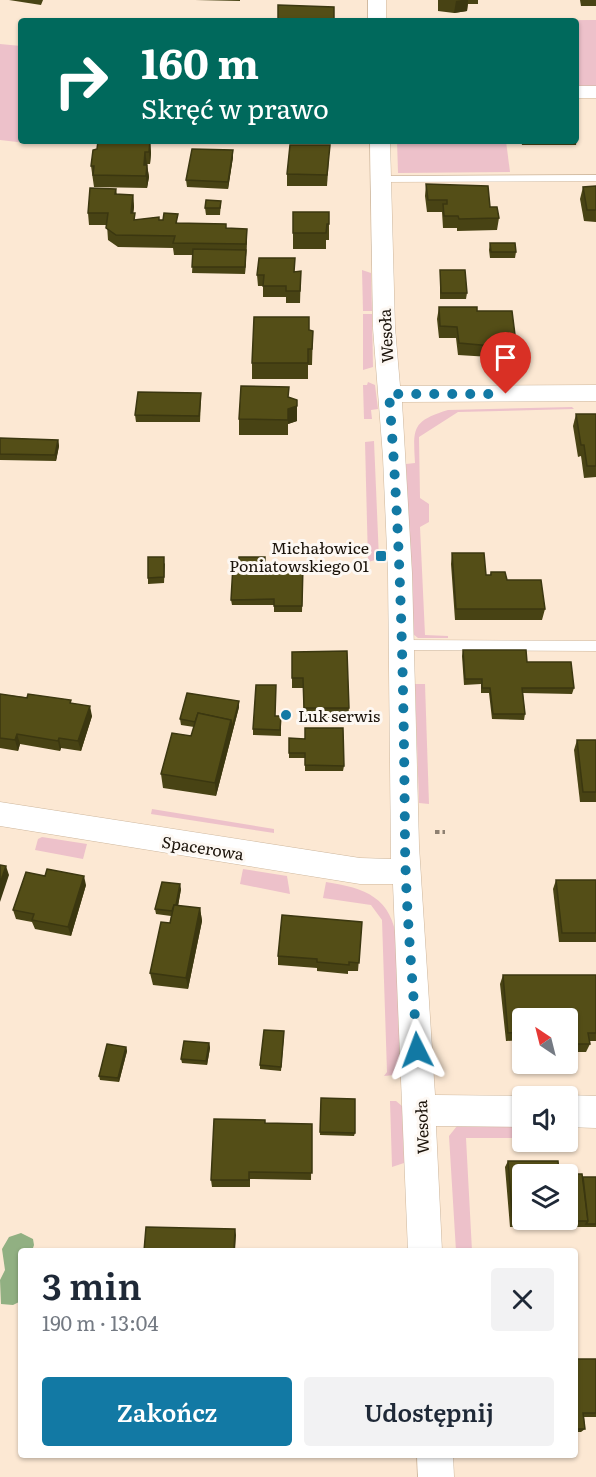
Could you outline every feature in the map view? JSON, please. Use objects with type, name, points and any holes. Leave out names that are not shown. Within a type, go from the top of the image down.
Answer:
[{"type":"street","points":[[376,0],[377,18]]},
{"type":"street","points":[[579,92],[596,92]]},
{"type":"street","name":"Wesoła","points":[[380,144],[384,328],[395,457],[407,873],[425,1248]]},
{"type":"street","points":[[389,394],[596,393]]},
{"type":"street","name":"Spacerowa","points":[[0,814],[360,871],[407,873]]},
{"type":"street","points":[[420,1110],[512,1111]]},
{"type":"street","points":[[578,1111],[596,1112]]},
{"type":"street","points":[[435,1458],[436,1477]]},
{"type":"lane","points":[[381,179],[596,178]]},
{"type":"lane","points":[[402,645],[596,646]]},
{"type":"shaded area","points":[[579,20],[596,20],[596,86],[579,86]]},
{"type":"shaded area","points":[[0,44],[18,46],[18,142],[0,140]]},
{"type":"shaded area","points":[[397,144],[506,144],[510,172],[398,173]]},
{"type":"shaded area","points":[[362,270],[371,273],[372,311],[363,311]]},
{"type":"shaded area","points":[[363,314],[372,314],[373,367],[363,370]]},
{"type":"shaded area","points":[[368,382],[375,385],[378,409],[371,410],[372,419],[364,419],[363,385],[367,385]]},
{"type":"shaded area","points":[[572,407],[574,409],[458,412],[419,437],[420,498],[429,504],[429,522],[420,527],[425,635],[448,636],[448,638],[418,638],[413,634],[406,464],[415,463],[415,434],[421,422],[448,410]]},
{"type":"shaded area","points":[[374,441],[379,559],[368,562],[365,442]]},
{"type":"shaded area","points":[[415,684],[425,684],[429,804],[419,803]]},
{"type":"shaded area","points":[[152,809],[274,829],[274,833],[151,814]]},
{"type":"shaded area","points":[[42,837],[87,844],[83,859],[35,850],[38,839]]},
{"type":"shaded area","points":[[243,869],[287,876],[290,894],[240,884]]},
{"type":"shaded area","points":[[326,882],[353,888],[374,897],[389,914],[394,927],[397,942],[400,1071],[395,1075],[384,1076],[387,1072],[382,920],[371,905],[323,898]]},
{"type":"shaded area","points":[[390,1101],[396,1101],[402,1106],[404,1163],[392,1167]]},
{"type":"shaded area","points":[[457,1126],[512,1126],[512,1138],[466,1138],[472,1248],[456,1248],[449,1136]]},
{"type":"shaded area","points":[[21,1233],[33,1239],[34,1245],[33,1248],[18,1248],[18,1302],[13,1305],[1,1304],[0,1280],[5,1270],[2,1249],[9,1237]]},
{"type":"building","points":[[278,5],[334,7],[334,18],[278,18]]},
{"type":"building","points":[[98,144],[150,144],[149,152],[145,152],[146,176],[93,175],[94,166],[91,166],[93,150],[97,149]]},
{"type":"building","points":[[290,145],[330,145],[327,175],[287,174]]},
{"type":"building","points":[[192,149],[233,150],[228,182],[186,180]]},
{"type":"building","points":[[426,184],[488,186],[490,207],[497,207],[499,218],[459,219],[458,216],[444,216],[443,204],[447,204],[447,200],[428,200]]},
{"type":"building","points":[[596,186],[596,210],[587,210],[583,187]]},
{"type":"building","points":[[90,188],[116,189],[115,194],[133,195],[131,213],[135,213],[134,220],[159,217],[159,220],[163,220],[164,213],[178,214],[176,223],[226,224],[226,228],[247,229],[246,244],[173,243],[175,236],[116,235],[106,228],[108,213],[88,213]]},
{"type":"building","points":[[206,200],[221,201],[220,208],[205,208]]},
{"type":"building","points":[[293,212],[329,212],[326,233],[293,233]]},
{"type":"building","points":[[490,243],[515,243],[516,252],[491,252]]},
{"type":"building","points":[[193,249],[246,250],[245,267],[192,267]]},
{"type":"building","points":[[259,258],[295,258],[294,272],[301,271],[300,291],[286,291],[286,286],[263,286],[264,275],[257,275]]},
{"type":"building","points":[[440,270],[465,270],[467,293],[441,293]]},
{"type":"building","points":[[439,307],[477,307],[477,311],[512,311],[516,343],[495,343],[492,346],[459,343],[457,327],[440,326]]},
{"type":"building","points":[[254,317],[309,317],[309,330],[313,331],[312,349],[308,349],[308,363],[252,363]]},
{"type":"building","points":[[241,386],[289,387],[288,397],[297,400],[297,406],[288,409],[288,420],[239,419]]},
{"type":"building","points":[[138,392],[201,393],[199,416],[135,415]]},
{"type":"building","points":[[576,414],[596,414],[596,466],[587,466]]},
{"type":"building","points":[[0,438],[58,440],[55,455],[0,454]]},
{"type":"building","points":[[452,553],[484,553],[486,575],[491,575],[491,572],[505,572],[507,580],[541,580],[545,609],[456,609]]},
{"type":"building","points":[[148,557],[164,557],[164,577],[148,578]]},
{"type":"building","points":[[239,557],[265,557],[265,565],[303,565],[302,606],[274,606],[274,599],[231,600],[233,565],[239,565]]},
{"type":"building","points":[[463,650],[526,650],[527,662],[571,662],[574,688],[522,688],[525,714],[493,714],[490,688],[482,688],[482,679],[465,679]]},
{"type":"building","points":[[347,651],[349,708],[304,708],[303,678],[292,678],[292,652]]},
{"type":"building","points":[[256,685],[276,685],[275,716],[281,716],[280,730],[253,729]]},
{"type":"building","points":[[187,693],[239,701],[232,728],[231,720],[198,713],[195,722],[180,719]]},
{"type":"building","points":[[0,694],[27,698],[28,694],[71,700],[70,703],[90,706],[78,741],[59,738],[58,741],[17,734],[15,740],[0,738]]},
{"type":"building","points":[[198,713],[231,720],[215,783],[161,774],[172,733],[191,736]]},
{"type":"building","points":[[305,728],[343,728],[344,766],[305,765],[305,753],[289,753],[289,738],[305,739]]},
{"type":"building","points":[[577,740],[596,740],[596,792],[583,792]]},
{"type":"building","points":[[0,865],[6,866],[0,883]]},
{"type":"building","points":[[47,869],[84,876],[68,927],[32,920],[34,914],[13,910],[26,872],[45,876]]},
{"type":"building","points":[[556,880],[596,880],[596,933],[562,933]]},
{"type":"building","points":[[162,882],[180,884],[176,905],[172,911],[155,909]]},
{"type":"building","points":[[174,905],[200,908],[186,978],[150,973],[161,922],[170,923]]},
{"type":"building","points":[[282,915],[362,922],[359,963],[349,962],[349,965],[317,962],[317,959],[278,956]]},
{"type":"building","points":[[503,975],[596,975],[596,1033],[588,1033],[590,1044],[578,1044],[578,1008],[512,1008],[512,1033],[508,1033]]},
{"type":"building","points":[[264,1030],[284,1031],[281,1067],[260,1065]]},
{"type":"building","points":[[184,1041],[209,1043],[206,1061],[181,1059]]},
{"type":"building","points":[[107,1044],[126,1047],[118,1078],[99,1076]]},
{"type":"building","points":[[321,1098],[355,1099],[355,1133],[320,1132]]},
{"type":"building","points":[[214,1119],[312,1124],[312,1173],[249,1172],[249,1180],[211,1180]]},
{"type":"building","points":[[508,1161],[558,1161],[558,1164],[512,1164],[512,1209]]},
{"type":"building","points":[[578,1174],[582,1174],[588,1221],[578,1221]]},
{"type":"building","points":[[583,1177],[596,1177],[596,1224],[586,1224],[588,1221]]},
{"type":"building","points":[[146,1227],[235,1229],[234,1248],[144,1248]]},
{"type":"building","points":[[578,1359],[596,1359],[596,1413],[583,1413],[585,1429],[578,1429]]},
{"type":"place","name":"Michałowice Poniatowskiego 01","points":[[381,556]]},
{"type":"place","name":"Luk serwis","points":[[286,715]]},
{"type":"route","points":[[417,1050],[405,846],[400,573],[395,457],[389,394],[506,394]]}]
